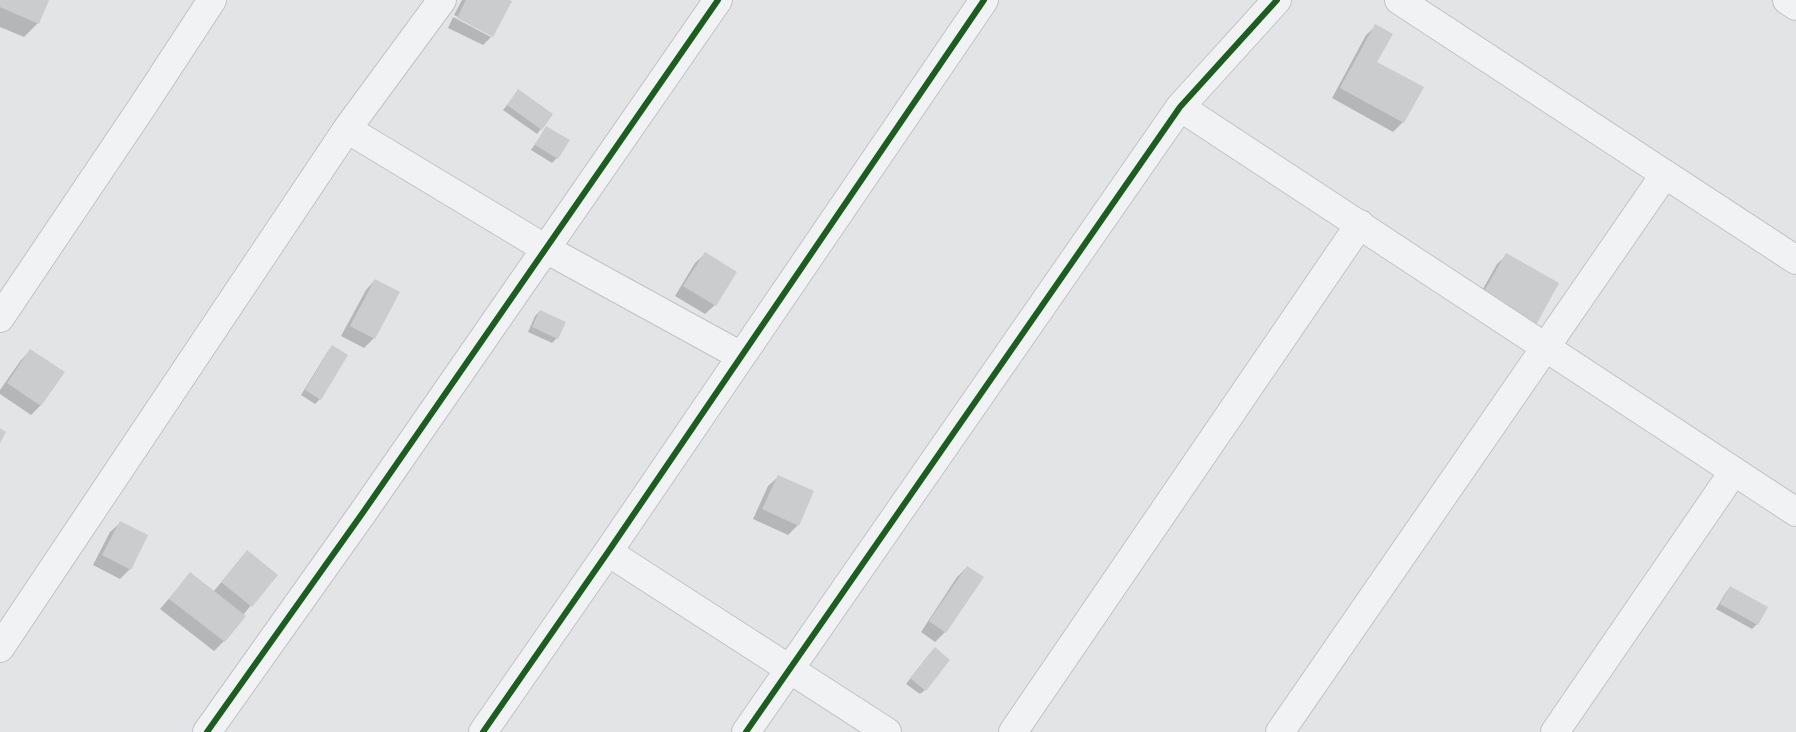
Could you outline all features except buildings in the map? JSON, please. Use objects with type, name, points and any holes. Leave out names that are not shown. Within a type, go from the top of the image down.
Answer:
[{"type":"street","points":[[0,318],[212,0]]},
{"type":"street","points":[[0,648],[347,128],[442,0]]},
{"type":"street","points":[[207,732],[364,511],[718,0]]},
{"type":"street","points":[[482,732],[608,552],[984,0]]},
{"type":"street","points":[[746,732],[1180,107],[1276,0]]},
{"type":"street","points":[[1399,0],[1796,260]]},
{"type":"street","points":[[1787,0],[1796,6]]},
{"type":"street","points":[[1180,107],[1796,512]]},
{"type":"street","points":[[347,128],[546,249],[741,356]]},
{"type":"street","points":[[1280,732],[1665,174]]},
{"type":"street","points":[[1013,732],[1360,224]]},
{"type":"street","points":[[1555,732],[1734,471]]},
{"type":"street","points":[[608,552],[887,732]]},
{"type":"cycle path","points":[[207,732],[364,511],[718,0]]},
{"type":"cycle path","points":[[483,732],[984,0]]},
{"type":"cycle path","points":[[746,732],[1180,107],[1277,0]]}]
